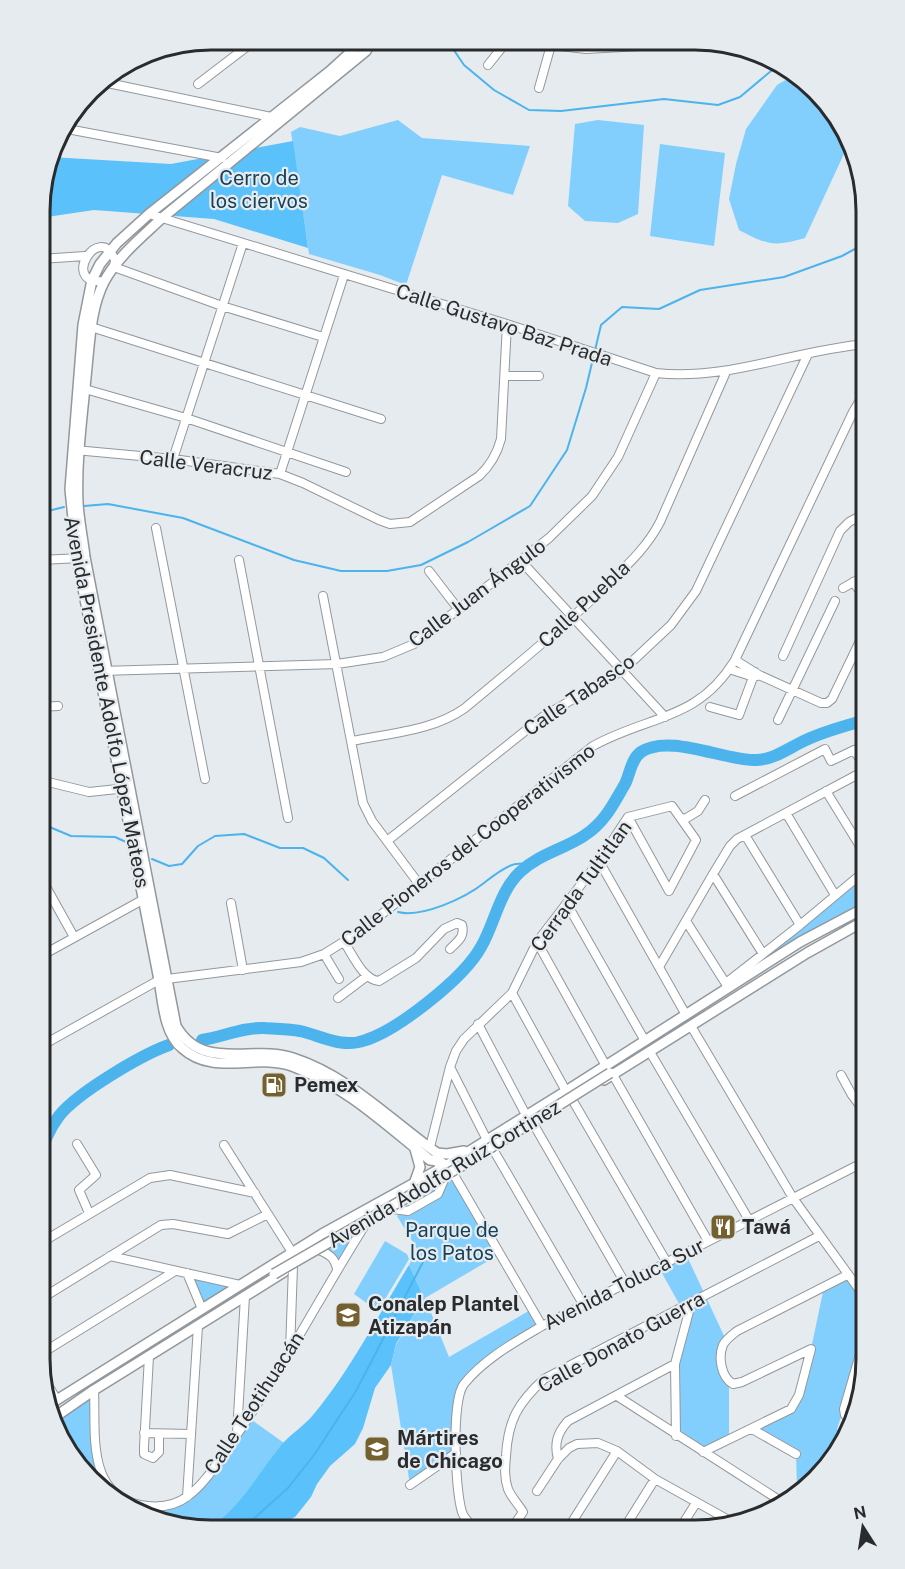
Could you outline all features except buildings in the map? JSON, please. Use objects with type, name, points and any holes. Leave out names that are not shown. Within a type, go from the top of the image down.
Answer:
[{"type":"main road","name":"Avenida Presidente Adolfo López Mateos","points":[[77,450],[83,325],[92,280],[109,251],[149,214],[357,50]]},
{"type":"main road","name":"Avenida Presidente Adolfo López Mateos","points":[[358,50],[283,119],[162,218],[136,243],[104,281],[96,301],[70,498],[147,898],[169,1028],[174,1038],[186,1051],[219,1064],[273,1062],[291,1065],[360,1102],[430,1160],[439,1159]]},
{"type":"main road","name":"Avenida Adolfo Ruiz Cortinez","points":[[60,1414],[319,1250],[444,1180],[573,1101],[609,1071],[621,1057],[727,986],[800,942],[855,913]]},
{"type":"main road","name":"Avenida Adolfo Ruiz Cortinez","points":[[57,1400],[292,1252],[413,1183],[439,1159],[475,1147],[566,1091],[609,1071],[631,1064],[807,953],[855,927]]},
{"type":"main road","name":"Avenida Presidente Adolfo López Mateos","points":[[162,980],[176,1026],[187,1041],[220,1055],[279,1055],[306,1063],[355,1089],[454,1174]]},
{"type":"main road","name":"Avenida Adolfo Ruiz Cortinez","points":[[253,1278],[273,1272],[463,1165],[609,1071]]},
{"type":"main road","points":[[547,1103],[553,1113]]},
{"type":"main road","points":[[413,1183],[419,1174],[420,1167],[414,1147]]},
{"type":"main road","points":[[351,1233],[369,1216],[433,1180],[436,1177],[439,1159],[475,1147]]},
{"type":"main road","name":"Avenida Adolfo Ruiz Cortinez","points":[[259,1288],[273,1272]]},
{"type":"street","points":[[198,84],[243,50]]},
{"type":"street","points":[[488,65],[500,50]]},
{"type":"street","points":[[539,88],[545,50]]},
{"type":"street","points":[[112,84],[283,119]]},
{"type":"street","points":[[71,130],[233,160]]},
{"type":"street","name":"Calle Gustavo Baz Prada","points":[[149,214],[507,324],[656,374],[726,372],[856,346]]},
{"type":"street","points":[[173,459],[243,243]]},
{"type":"street","points":[[50,258],[85,256],[92,250],[100,248],[109,251],[115,260],[114,267],[222,306],[323,337]]},
{"type":"street","points":[[85,256],[83,265],[85,274],[92,280],[104,281]]},
{"type":"street","points":[[280,474],[344,275]]},
{"type":"street","name":"Calle Veracruz","points":[[77,450],[173,459],[280,474],[379,520],[390,524],[410,522],[479,476],[494,459],[501,439],[507,324]]},
{"type":"street","points":[[92,327],[381,419]]},
{"type":"street","name":"Calle Tabasco","points":[[387,841],[544,716],[623,670],[671,625],[696,591],[808,354]]},
{"type":"street","name":"Calle Puebla","points":[[352,741],[435,724],[452,718],[574,616],[640,552],[651,539],[726,372]]},
{"type":"street","name":"Calle Juan Ángulo","points":[[104,671],[337,664],[368,661],[414,644],[521,561],[592,496],[618,457],[656,374]]},
{"type":"street","points":[[505,376],[539,376]]},
{"type":"street","points":[[85,389],[186,418],[346,472]]},
{"type":"street","name":"Calle Pioneros del Cooperativismo","points":[[50,1041],[162,980],[301,962],[324,954],[344,942],[593,746],[621,732],[665,717],[700,700],[714,689],[735,660],[856,407]]},
{"type":"street","points":[[783,656],[840,531],[856,518]]},
{"type":"street","points":[[156,528],[205,779]]},
{"type":"street","points":[[50,560],[81,558]]},
{"type":"street","points":[[238,560],[288,818]]},
{"type":"street","points":[[521,561],[665,717]]},
{"type":"street","points":[[429,570],[459,610]]},
{"type":"street","points":[[843,588],[856,580]]},
{"type":"street","points":[[853,582],[856,586]]},
{"type":"street","points":[[323,596],[363,803],[387,841],[419,884]]},
{"type":"street","points":[[778,720],[835,601]]},
{"type":"street","points":[[729,669],[756,675],[820,703],[827,703],[832,699],[856,650]]},
{"type":"street","points":[[735,660],[756,675]]},
{"type":"street","points":[[710,707],[739,715],[756,675]]},
{"type":"street","points":[[50,706],[58,706]]},
{"type":"street","points":[[735,796],[825,749],[831,761],[854,750],[856,753]]},
{"type":"street","points":[[659,967],[730,846],[745,835],[856,776]]},
{"type":"street","points":[[50,782],[89,792],[126,788]]},
{"type":"street","points":[[826,791],[855,839]]},
{"type":"street","points":[[688,827],[705,800]]},
{"type":"street","name":"Cerrada Tultitlan","points":[[439,1159],[450,1067],[464,1039],[512,993],[537,942],[599,861],[628,817],[672,806],[682,818]]},
{"type":"street","points":[[682,818],[685,819],[698,812]]},
{"type":"street","points":[[786,813],[835,895]]},
{"type":"street","points":[[628,817],[669,891],[696,840],[682,818]]},
{"type":"street","points":[[745,835],[800,925]]},
{"type":"street","points":[[599,861],[686,1015]]},
{"type":"street","points":[[713,874],[763,954]]},
{"type":"street","points":[[686,921],[727,986],[855,879]]},
{"type":"street","points":[[50,894],[74,937]]},
{"type":"street","points":[[50,951],[147,898]]},
{"type":"street","points":[[231,903],[243,970]]},
{"type":"street","points":[[567,904],[645,1041]]},
{"type":"street","points":[[344,942],[372,981],[386,978],[416,958],[444,929],[457,923],[462,925],[464,931],[462,938],[450,949]]},
{"type":"street","points":[[537,942],[708,1241]]},
{"type":"street","points":[[324,954],[339,979]]},
{"type":"street","points":[[338,998],[367,976]]},
{"type":"street","points":[[512,993],[566,1091]]},
{"type":"street","points":[[478,1024],[526,1115]]},
{"type":"street","points":[[691,1026],[793,1198],[855,1284]]},
{"type":"street","points":[[650,1052],[749,1220]]},
{"type":"street","points":[[450,1067],[487,1140]]},
{"type":"street","points":[[842,1075],[855,1099]]},
{"type":"street","points":[[573,1101],[666,1262]]},
{"type":"street","points":[[534,1125],[625,1283]]},
{"type":"street","points":[[77,1144],[96,1175],[79,1190],[89,1213]]},
{"type":"street","points":[[224,1144],[292,1252]]},
{"type":"street","points":[[494,1150],[583,1304]]},
{"type":"street","name":"Avenida Toluca Sur","points":[[469,1520],[462,1512],[456,1453],[456,1408],[462,1385],[500,1352],[542,1326],[855,1166]]},
{"type":"street","points":[[454,1174],[542,1326]]},
{"type":"street","points":[[50,1237],[138,1183],[159,1176],[180,1177],[255,1193]]},
{"type":"street","points":[[50,1293],[161,1224],[228,1234],[268,1214]]},
{"type":"street","name":"Calle Teotihuacán","points":[[147,1506],[170,1506],[187,1497],[200,1485],[246,1423],[290,1354],[337,1269],[365,1225]]},
{"type":"street","name":"Calle Donato Guerra","points":[[517,1520],[523,1512],[508,1489],[505,1472],[507,1444],[512,1418],[526,1396],[544,1379],[819,1236]]},
{"type":"street","points":[[319,1250],[332,1257],[337,1269]]},
{"type":"street","points":[[110,1256],[240,1285]]},
{"type":"street","points":[[290,1354],[293,1266]]},
{"type":"street","points":[[50,1347],[175,1271]]},
{"type":"street","points":[[187,1274],[202,1309]]},
{"type":"street","points":[[703,1452],[791,1409],[811,1349],[742,1382],[733,1384],[726,1378],[722,1368],[724,1343],[737,1331],[848,1275]]},
{"type":"street","points":[[237,1434],[245,1296]]},
{"type":"street","points":[[676,1436],[675,1364],[691,1304]]},
{"type":"street","points":[[187,1497],[198,1326]]},
{"type":"street","points":[[149,1356],[144,1433],[144,1454],[148,1457],[153,1458],[159,1452],[159,1434]]},
{"type":"street","points":[[558,1459],[556,1444],[562,1428],[568,1421],[675,1364]]},
{"type":"street","points":[[845,1415],[844,1409],[854,1375]]},
{"type":"street","name":"Calle Teotihuacán","points":[[94,1390],[98,1466],[102,1477]]},
{"type":"street","points":[[54,1396],[57,1400]]},
{"type":"street","points":[[617,1396],[775,1497]]},
{"type":"street","points":[[752,1429],[796,1455]]},
{"type":"street","points":[[144,1433],[191,1434]]},
{"type":"street","points":[[537,1491],[558,1459],[569,1448],[588,1442],[598,1443],[617,1451],[656,1479],[722,1517]]},
{"type":"street","points":[[573,1520],[617,1451]]},
{"type":"street","points":[[410,1485],[456,1453]]},
{"type":"street","points":[[629,1520],[656,1479]]},
{"type":"street","points":[[686,1520],[696,1503]]},
{"type":"green space","points":[[787,79],[815,104],[839,139],[844,153],[805,238],[786,243],[771,243],[739,230],[729,199],[746,129],[777,85]]},
{"type":"green space","points":[[398,120],[422,138],[530,146],[513,195],[442,175],[406,285],[309,254],[291,132],[300,127],[340,136]]},
{"type":"green space","points":[[598,120],[644,125],[638,214],[618,223],[585,221],[568,206],[575,124]]},
{"type":"green space","name":"Cerro de los ciervos","points":[[293,141],[308,248],[214,219],[94,210],[50,217],[51,190],[59,157],[171,164]]},
{"type":"green space","points":[[660,144],[725,153],[714,246],[650,236]]},
{"type":"green space","points":[[855,879],[855,913],[729,988]]},
{"type":"green space","name":"Parque de los Patos","points":[[454,1175],[500,1254],[425,1298],[449,1357],[532,1309],[542,1326],[511,1344],[463,1385],[456,1453],[410,1485],[391,1365],[396,1345],[424,1298],[409,1265],[417,1249],[397,1216],[436,1185]]},
{"type":"green space","points":[[365,1225],[337,1269],[336,1262],[319,1250]]},
{"type":"green space","points":[[385,1241],[407,1254],[409,1259],[378,1311],[354,1294]]},
{"type":"green space","points":[[685,1252],[726,1340],[721,1359],[729,1382],[729,1439],[703,1452],[676,1436],[675,1364],[691,1305],[682,1309],[658,1266]]},
{"type":"green space","points":[[409,1265],[424,1298],[396,1344],[391,1365],[375,1388],[363,1428],[355,1444],[330,1466],[311,1497],[295,1517],[289,1520],[220,1520],[240,1500],[283,1443],[309,1419],[327,1398],[352,1361]]},
{"type":"green space","points":[[187,1273],[240,1285],[202,1309]]},
{"type":"green space","points":[[847,1275],[855,1285],[855,1369],[847,1410],[845,1414],[843,1411],[837,1429],[838,1431],[822,1456],[797,1482],[796,1454],[752,1429],[791,1409],[811,1349],[824,1287]]},
{"type":"green space","points":[[94,1390],[98,1465],[110,1483],[90,1465],[77,1448],[59,1414]]},
{"type":"green space","points":[[249,1418],[284,1443],[239,1503],[221,1520],[211,1520],[169,1514],[137,1502],[152,1507],[187,1497]]},
{"type":"waterway","points":[[454,50],[464,65],[494,90],[529,110],[561,111],[664,99],[718,105],[740,97],[772,70]]},
{"type":"waterway","points":[[84,506],[108,504],[183,518],[294,560],[341,571],[387,571],[421,565],[468,542],[530,506],[567,450],[586,388],[601,325],[622,307],[659,309],[700,290],[784,277],[842,256],[856,248]]},
{"type":"waterway","points":[[50,510],[64,507]]},
{"type":"waterway","points":[[202,1040],[256,1028],[300,1031],[332,1041],[349,1043],[366,1040],[380,1034],[430,1001],[473,959],[486,938],[502,898],[520,872],[541,857],[575,841],[597,826],[614,804],[635,759],[641,752],[666,745],[682,746],[756,760],[776,756],[820,734],[856,723]]},
{"type":"waterway","points":[[50,827],[71,836],[115,837],[126,842]]},
{"type":"waterway","points":[[152,859],[169,866],[182,864],[198,846],[215,836],[244,834],[280,848],[303,848],[324,858],[348,880]]},
{"type":"waterway","points":[[398,912],[419,912],[443,905],[466,895],[508,867],[530,863]]},
{"type":"waterway","points":[[50,1131],[59,1116],[80,1097],[110,1076],[169,1045]]},
{"type":"waterway","points":[[252,1520],[288,1488],[314,1455],[356,1391],[424,1260]]},
{"type":"place","name":"Pemex","points":[[274,1085]]},
{"type":"place","name":"Tawá","points":[[723,1227]]},
{"type":"place","name":"Conalep Plantel Atizapán","points":[[348,1315]]},
{"type":"place","name":"Mártires de Chicago","points":[[377,1449]]}]
